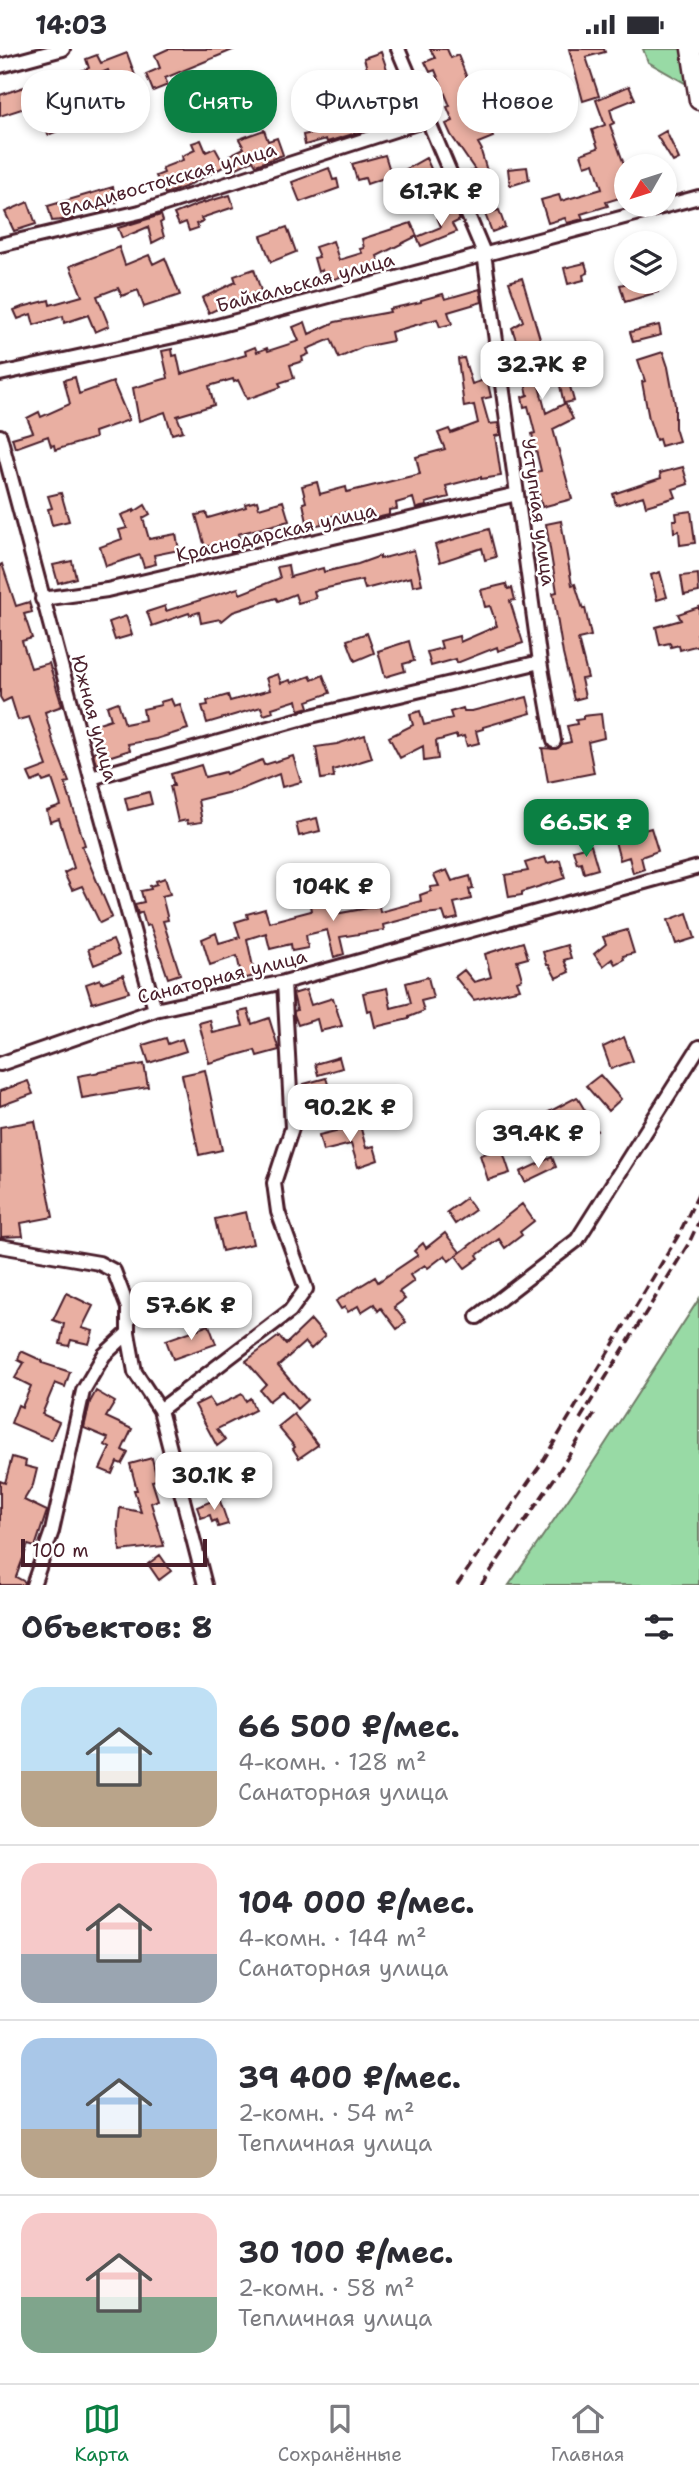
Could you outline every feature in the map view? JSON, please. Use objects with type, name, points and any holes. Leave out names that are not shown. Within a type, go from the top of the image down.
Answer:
[{"type":"main road","points":[[691,49],[699,100]]},
{"type":"street","points":[[0,66],[62,49]]},
{"type":"street","name":"Уступная улица","points":[[398,49],[406,70]]},
{"type":"street","name":"Владивостокская улица","points":[[0,245],[140,212],[386,133]]},
{"type":"street","name":"Уступная улица","points":[[432,133],[484,253],[540,662],[554,741]]},
{"type":"street","name":"Байкальская улица","points":[[0,374],[206,329],[699,197]]},
{"type":"street","name":"Южная улица","points":[[0,436],[90,778],[155,1010]]},
{"type":"street","name":"Краснодарская улица","points":[[42,599],[107,590],[517,494]]},
{"type":"street","points":[[90,778],[311,716],[540,662]]},
{"type":"street","name":"Санаторная улица","points":[[0,1064],[155,1010],[284,982],[699,867]]},
{"type":"street","points":[[160,1409],[290,1311],[306,1289],[278,1212],[274,1183],[292,1128],[284,982]]},
{"type":"street","points":[[477,1317],[577,1240],[699,1047]]},
{"type":"street","points":[[0,1246],[99,1263],[114,1271],[128,1308],[128,1333],[135,1373],[160,1409],[205,1585]]},
{"type":"street","points":[[33,1585],[52,1531],[83,1391],[104,1355],[128,1333]]},
{"type":"green space","points":[[643,49],[699,49],[699,91],[648,62]]},
{"type":"green space","points":[[699,1299],[699,1585],[509,1585],[585,1475]]},
{"type":"building","points":[[168,49],[235,49],[184,70],[164,70],[164,87],[153,91],[150,72],[160,68],[155,55]]},
{"type":"building","points":[[430,49],[447,49],[451,58],[458,55],[464,70],[457,70],[457,133],[491,133],[493,137],[478,143],[493,191],[479,196],[471,171],[475,170],[446,124],[453,121],[443,89],[443,70],[429,70],[425,62],[435,58]]},
{"type":"building","points":[[569,49],[604,49],[605,52],[586,57],[599,96],[583,101],[578,70],[575,70]]},
{"type":"building","points":[[381,52],[387,70],[367,70],[364,58]]},
{"type":"building","points":[[127,53],[133,70],[84,70],[89,68],[86,59],[97,55],[101,63]]},
{"type":"building","points":[[629,86],[635,99],[610,109],[614,123],[610,125],[620,154],[614,154],[614,200],[606,202],[608,206],[581,214],[583,219],[567,223],[565,218],[548,223],[541,200],[559,195],[561,201],[602,189],[594,163],[585,166],[581,154],[598,148],[592,130],[605,125],[596,100]]},
{"type":"building","points":[[21,88],[21,109],[0,116],[0,95]]},
{"type":"building","points":[[666,131],[677,154],[668,154],[657,136]]},
{"type":"building","points":[[256,133],[265,133],[268,141],[277,138],[283,155],[256,165],[253,160],[237,168],[230,155],[244,148],[239,139]]},
{"type":"building","points":[[312,133],[356,133],[305,145],[303,135]]},
{"type":"building","points":[[201,140],[206,152],[215,148],[225,166],[185,187],[165,194],[156,176],[164,173],[162,168],[183,160],[182,156],[195,150],[192,143]]},
{"type":"building","points":[[385,155],[392,177],[426,158],[439,186],[423,193],[416,179],[397,190],[398,194],[394,196],[384,178],[367,184],[365,178],[357,180],[352,164]]},
{"type":"building","points":[[527,167],[529,180],[510,186],[508,169]]},
{"type":"building","points":[[329,168],[333,180],[337,179],[339,188],[300,202],[292,182]]},
{"type":"building","points":[[113,187],[117,202],[108,204],[110,210],[99,213],[97,206],[72,212],[73,219],[52,221],[48,206]]},
{"type":"building","points":[[230,195],[234,207],[201,218],[203,221],[196,224],[198,228],[189,231],[186,222],[179,225],[174,214]]},
{"type":"building","points":[[28,202],[36,224],[14,231],[5,212]]},
{"type":"building","points":[[454,208],[460,220],[452,224],[456,232],[421,246],[417,237],[441,227],[437,217]]},
{"type":"building","points":[[499,210],[505,227],[492,232],[485,214]]},
{"type":"building","points":[[161,215],[164,237],[152,243],[148,227],[122,238],[118,228]]},
{"type":"building","points":[[411,223],[417,236],[377,256],[380,264],[325,282],[322,270],[318,272],[314,258],[319,257],[315,247],[333,241],[339,260],[362,253],[362,239]]},
{"type":"building","points":[[287,227],[296,252],[271,262],[261,236]]},
{"type":"building","points":[[119,247],[125,265],[149,255],[153,264],[165,258],[180,295],[144,307],[138,290],[122,296],[118,288],[97,296],[109,326],[95,332],[88,315],[64,323],[63,316],[34,325],[31,314],[18,319],[14,310],[22,307],[49,300],[50,305],[82,296],[70,266]]},
{"type":"building","points":[[585,263],[588,273],[583,275],[584,280],[568,284],[564,268]]},
{"type":"building","points":[[254,269],[261,291],[209,313],[202,298],[236,282],[234,276]]},
{"type":"building","points":[[522,278],[543,349],[538,351],[544,374],[556,371],[553,356],[561,354],[574,401],[565,403],[573,419],[553,429],[572,499],[542,507],[534,472],[541,471],[532,434],[535,433],[528,406],[524,407],[522,397],[528,395],[521,366],[513,368],[508,349],[518,346],[512,328],[523,321],[509,282]],"holes":[[[559,381],[564,404],[546,413],[539,386]]]},
{"type":"building","points":[[480,289],[482,302],[448,312],[452,324],[440,327],[437,319],[391,332],[393,341],[363,347],[339,358],[331,339],[307,349],[309,354],[302,357],[303,361],[290,365],[294,378],[279,383],[281,387],[247,399],[238,380],[209,386],[214,405],[177,416],[183,431],[172,434],[165,412],[139,421],[133,388],[168,378],[162,351],[172,349],[173,356],[177,355],[181,374],[246,355],[245,351],[255,347],[257,352],[267,348],[268,351],[299,341],[293,327],[305,322],[309,334],[335,322],[390,312],[389,309],[443,294],[445,299]]},
{"type":"building","points":[[623,294],[651,294],[625,302]]},
{"type":"building","points":[[659,325],[661,335],[633,342],[630,332]]},
{"type":"building","points":[[663,352],[675,405],[675,428],[679,441],[661,446],[659,439],[656,440],[649,419],[642,382],[645,381],[638,360]]},
{"type":"building","points":[[464,358],[472,384],[487,379],[491,397],[482,399],[489,424],[498,423],[500,435],[495,436],[501,476],[481,477],[446,486],[449,497],[426,503],[427,506],[416,509],[413,498],[396,503],[397,509],[389,510],[389,515],[367,520],[365,513],[349,517],[347,512],[321,519],[322,524],[308,527],[302,486],[317,482],[320,494],[346,487],[347,492],[420,474],[416,457],[445,449],[438,433],[449,429],[451,433],[478,423],[474,405],[464,407],[458,359]]},
{"type":"building","points":[[75,377],[79,394],[113,382],[129,420],[94,432],[95,438],[55,450],[48,436],[15,448],[12,438],[33,432],[27,418],[39,412],[41,417],[70,404],[64,380]]},
{"type":"building","points":[[683,467],[688,484],[673,489],[676,497],[646,506],[643,496],[616,505],[613,494],[661,478],[660,473]]},
{"type":"building","points":[[61,493],[69,521],[52,525],[48,509],[52,508],[48,496]]},
{"type":"building","points":[[257,501],[259,508],[283,501],[289,521],[238,534],[243,547],[231,552],[227,541],[205,547],[196,515],[206,513],[208,518]]},
{"type":"building","points":[[145,505],[150,514],[143,518],[149,539],[176,534],[179,550],[154,555],[156,564],[144,567],[140,555],[106,566],[100,547],[122,539],[119,530],[127,528],[121,515],[134,512]]},
{"type":"building","points":[[691,511],[695,543],[680,545],[679,531],[674,532],[673,520],[677,520],[676,513]]},
{"type":"building","points":[[561,521],[572,585],[575,584],[583,609],[585,608],[591,636],[578,639],[588,678],[581,679],[585,697],[574,700],[553,593],[557,592],[546,524]]},
{"type":"building","points":[[489,529],[496,557],[485,560],[482,548],[440,562],[435,545]]},
{"type":"building","points":[[414,550],[422,584],[413,586],[411,577],[365,589],[362,580],[314,591],[316,598],[298,603],[295,594],[278,601],[276,598],[233,612],[222,621],[220,619],[201,623],[199,612],[152,626],[147,612],[165,606],[166,611],[238,588],[240,594],[280,578],[277,567],[288,565],[290,577],[323,568],[324,572],[380,556],[380,559]]},
{"type":"building","points":[[72,561],[76,578],[58,583],[53,565]]},
{"type":"building","points":[[2,564],[16,606],[29,602],[32,612],[24,614],[32,638],[22,641],[31,668],[49,663],[62,706],[45,712],[69,782],[65,783],[85,845],[82,846],[112,917],[100,923],[82,886],[72,890],[64,873],[74,868],[59,819],[50,822],[47,811],[61,806],[52,779],[43,782],[41,778],[32,782],[28,773],[47,766],[29,717],[18,720],[11,698],[3,702],[0,697]]},
{"type":"building","points":[[660,572],[667,597],[657,600],[651,575]]},
{"type":"building","points":[[698,574],[699,592],[684,595],[681,576]]},
{"type":"building","points":[[506,584],[508,589],[512,588],[515,600],[510,601],[523,643],[498,651],[497,647],[457,663],[456,659],[431,666],[427,652],[442,648],[440,641],[459,636],[460,642],[497,626],[490,606],[485,607],[481,590]]},
{"type":"building","points":[[699,607],[699,645],[680,650],[679,645],[660,645],[656,627],[681,620],[678,614]]},
{"type":"building","points":[[126,616],[132,635],[115,640],[109,622]]},
{"type":"building","points":[[367,633],[374,653],[355,661],[347,640]]},
{"type":"building","points":[[409,641],[414,661],[403,664],[405,671],[385,677],[378,651]]},
{"type":"building","points":[[278,674],[281,683],[290,680],[291,683],[310,676],[312,680],[323,675],[330,693],[307,701],[309,707],[299,710],[297,700],[272,708],[273,712],[264,715],[261,707],[207,723],[202,706],[208,705],[207,701],[228,695],[230,701],[270,690],[266,678]]},
{"type":"building","points":[[527,697],[531,713],[476,731],[479,743],[467,746],[464,736],[457,738],[457,735],[436,741],[438,759],[424,761],[423,746],[400,758],[389,737],[413,725],[410,714],[420,711],[424,725],[452,718],[450,712],[463,708],[464,711],[472,711]]},
{"type":"building","points":[[171,699],[174,706],[180,704],[188,729],[128,744],[130,750],[105,758],[106,761],[96,764],[93,752],[98,750],[90,726],[111,719],[107,706],[118,702],[125,724],[145,720],[143,709],[161,705],[160,702]]},
{"type":"building","points":[[601,714],[604,738],[588,742],[594,773],[548,782],[542,748],[556,749],[571,742],[567,726],[577,724],[576,720],[583,719],[583,716]]},
{"type":"building","points":[[365,735],[372,758],[333,770],[334,777],[321,779],[316,747]]},
{"type":"building","points":[[293,756],[301,782],[282,787],[279,774],[239,790],[198,800],[202,822],[178,822],[170,786],[174,786],[171,774],[201,765],[205,777],[225,772],[226,774],[262,760],[264,765]]},
{"type":"building","points":[[149,792],[152,804],[128,810],[125,798]]},
{"type":"building","points":[[317,818],[320,831],[299,836],[296,823]]},
{"type":"building","points":[[651,828],[658,851],[641,857],[644,869],[633,873],[629,857],[620,860],[613,834],[628,830],[630,834]]},
{"type":"building","points":[[591,845],[598,869],[584,873],[573,850]]},
{"type":"building","points":[[545,857],[547,863],[560,860],[565,878],[522,892],[522,895],[509,897],[505,875],[528,871],[525,863]]},
{"type":"building","points":[[447,870],[452,881],[470,876],[473,888],[469,889],[471,899],[454,903],[458,918],[446,921],[443,912],[424,914],[383,925],[384,930],[340,937],[344,954],[334,957],[327,930],[306,935],[308,948],[292,951],[291,944],[270,949],[266,933],[247,939],[255,976],[242,979],[237,956],[210,965],[202,939],[216,933],[219,943],[240,937],[235,922],[248,918],[247,914],[265,909],[269,922],[311,911],[310,905],[331,900],[335,914],[379,906],[380,912],[421,901],[420,895],[431,891],[430,887],[439,886],[434,875]]},
{"type":"building","points":[[165,878],[170,894],[162,896],[168,920],[163,921],[180,974],[168,978],[150,925],[146,926],[142,912],[138,914],[135,904],[144,902],[141,891],[151,889],[150,886],[157,884],[156,881]]},
{"type":"building","points":[[687,913],[695,938],[676,944],[668,920]]},
{"type":"building","points":[[627,930],[634,953],[623,956],[624,959],[615,964],[612,959],[603,966],[594,954],[606,944],[603,937]]},
{"type":"building","points":[[113,940],[119,955],[94,965],[88,949]]},
{"type":"building","points":[[523,942],[528,958],[517,961],[522,979],[517,981],[520,989],[474,1000],[455,977],[464,970],[474,982],[491,977],[485,954]]},
{"type":"building","points":[[567,945],[571,958],[564,960],[569,972],[556,978],[547,965],[543,952]]},
{"type":"building","points":[[123,975],[129,992],[92,1003],[86,984],[100,979],[101,983]]},
{"type":"building","points":[[428,977],[433,998],[421,1001],[424,1011],[409,1019],[375,1027],[371,1010],[367,1011],[363,993],[387,988],[391,1008],[411,1003],[406,983]]},
{"type":"building","points":[[306,990],[311,1005],[333,998],[342,1026],[320,1031],[317,1019],[298,1025],[294,1014],[297,1010],[293,994]]},
{"type":"building","points":[[248,1010],[252,1024],[269,1018],[279,1050],[257,1056],[255,1050],[209,1063],[199,1023],[210,1020],[213,1033],[243,1026],[239,1012]]},
{"type":"building","points":[[624,1037],[633,1061],[611,1069],[603,1047]]},
{"type":"building","points":[[166,1038],[168,1044],[182,1039],[186,1051],[149,1063],[143,1045]]},
{"type":"building","points":[[339,1057],[342,1068],[318,1075],[315,1064]]},
{"type":"building","points":[[144,1064],[148,1087],[82,1098],[78,1076]]},
{"type":"building","points":[[205,1070],[222,1150],[199,1155],[182,1075]]},
{"type":"building","points":[[600,1075],[621,1099],[608,1111],[586,1086]]},
{"type":"building","points":[[326,1078],[332,1096],[315,1100],[314,1096],[308,1097],[304,1084]]},
{"type":"building","points":[[28,1081],[33,1094],[0,1106],[0,1091]]},
{"type":"building","points":[[577,1097],[597,1131],[574,1144],[570,1136],[544,1148],[537,1133],[534,1134],[528,1123]]},
{"type":"building","points":[[35,1121],[53,1217],[21,1223],[23,1236],[1,1237],[0,1127]]},
{"type":"building","points":[[360,1125],[366,1148],[374,1146],[378,1160],[358,1167],[351,1144],[323,1151],[319,1135]]},
{"type":"building","points":[[502,1149],[510,1173],[488,1180],[480,1155]]},
{"type":"building","points":[[552,1157],[556,1167],[525,1182],[520,1172]]},
{"type":"building","points":[[466,1198],[475,1210],[455,1224],[447,1212]]},
{"type":"building","points":[[522,1204],[534,1221],[520,1232],[522,1235],[505,1248],[499,1239],[477,1255],[479,1258],[465,1268],[456,1256]]},
{"type":"building","points":[[246,1212],[253,1244],[222,1251],[215,1219]]},
{"type":"building","points":[[445,1233],[460,1252],[449,1261],[445,1255],[428,1268],[425,1265],[410,1275],[414,1281],[399,1292],[405,1299],[394,1307],[406,1322],[397,1329],[381,1308],[378,1311],[374,1304],[361,1312],[358,1306],[348,1312],[345,1307],[341,1309],[336,1301],[375,1277],[378,1282],[418,1255],[414,1251],[423,1243],[426,1248]]},
{"type":"building","points":[[66,1293],[93,1306],[82,1328],[93,1331],[89,1344],[71,1340],[69,1346],[60,1344],[64,1324],[53,1320]]},
{"type":"building","points":[[311,1320],[325,1336],[311,1349],[305,1342],[278,1366],[307,1400],[297,1409],[282,1391],[269,1401],[260,1390],[266,1384],[246,1361],[279,1336],[286,1344]]},
{"type":"building","points":[[209,1325],[216,1344],[173,1359],[166,1340]]},
{"type":"building","points":[[21,1351],[43,1361],[42,1363],[70,1372],[65,1387],[55,1383],[42,1414],[59,1422],[51,1440],[11,1423],[18,1405],[22,1407],[31,1386],[15,1378],[24,1363],[18,1360]]},
{"type":"building","points":[[96,1391],[115,1402],[106,1417],[132,1429],[122,1450],[128,1453],[122,1464],[117,1462],[112,1474],[100,1469],[110,1448],[105,1445],[108,1438],[84,1428],[90,1402]]},
{"type":"building","points":[[242,1394],[246,1401],[250,1398],[255,1410],[217,1429],[225,1440],[217,1446],[195,1405],[209,1398],[215,1407]]},
{"type":"building","points":[[294,1414],[318,1445],[299,1458],[293,1449],[295,1447],[278,1427]]},
{"type":"building","points":[[212,1455],[218,1471],[191,1481],[186,1467]]},
{"type":"building","points":[[12,1457],[26,1461],[25,1466],[37,1469],[33,1485],[24,1500],[47,1511],[35,1547],[28,1545],[16,1577],[25,1582],[24,1585],[0,1585],[0,1481],[5,1483]]},
{"type":"building","points":[[152,1458],[157,1480],[152,1481],[158,1500],[151,1503],[164,1546],[120,1551],[120,1508],[141,1512],[130,1464]]},
{"type":"building","points":[[219,1498],[228,1524],[218,1527],[216,1520],[212,1522],[210,1515],[201,1518],[197,1507]]},
{"type":"building","points":[[160,1555],[171,1571],[159,1580],[148,1564]]},
{"type":"railway","points":[[457,1585],[541,1464],[678,1236],[699,1193]]},
{"type":"railway","points":[[580,1419],[689,1243],[699,1221]]},
{"type":"railway","points":[[481,1585],[556,1476],[597,1410]]}]
